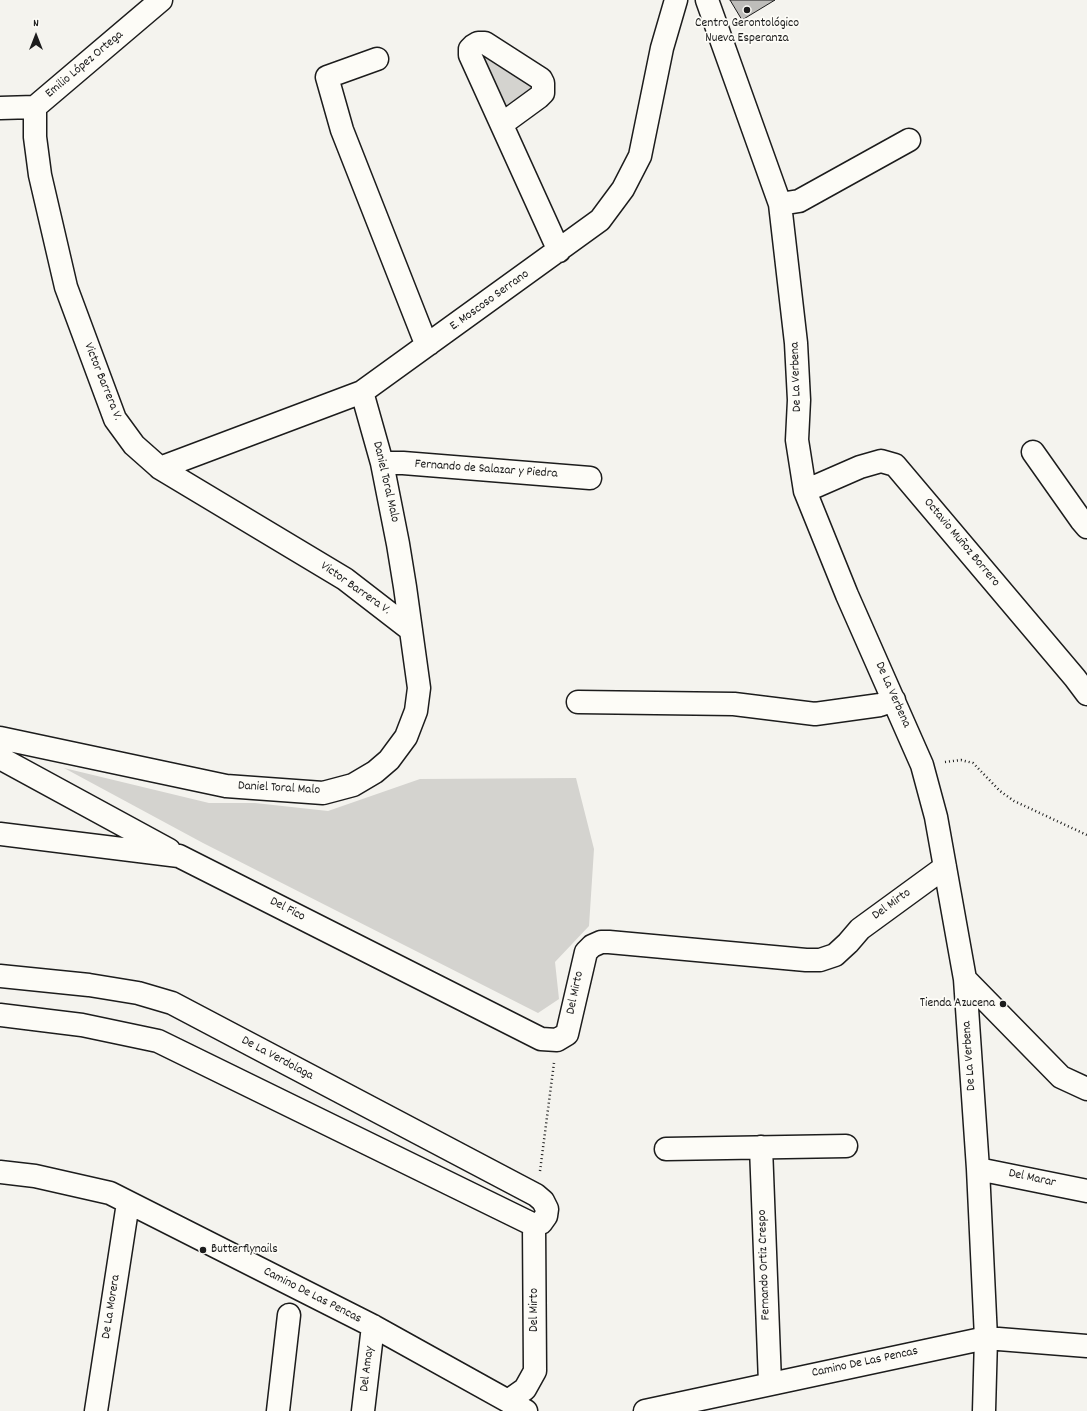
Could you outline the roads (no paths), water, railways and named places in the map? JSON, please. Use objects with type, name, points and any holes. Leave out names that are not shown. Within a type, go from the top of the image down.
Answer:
[{"type":"street","name":"Emilio López Ortega","points":[[0,108],[35,107],[142,7],[161,0]]},
{"type":"street","name":"E. Moscoso Serrano","points":[[160,468],[362,392],[600,220],[623,189],[640,156],[662,48],[676,0]]},
{"type":"street","name":"De La Verbena","points":[[707,0],[780,204],[796,344],[799,400],[797,440],[806,491],[847,595],[922,765],[936,817],[965,979],[978,1169],[986,1338],[984,1411]]},
{"type":"street","points":[[377,59],[327,77],[342,130],[423,336],[429,344]]},
{"type":"street","name":"Victor Barrera V.","points":[[35,107],[35,137],[40,175],[66,287],[115,419],[134,445],[160,468],[345,579],[411,630]]},
{"type":"street","points":[[502,124],[559,251]]},
{"type":"street","points":[[780,204],[799,201],[909,140]]},
{"type":"street","name":"Daniel Toral Malo","points":[[0,738],[226,786],[323,793],[353,785],[376,772],[389,760],[406,737],[416,711],[419,688],[403,573],[382,463],[362,392]]},
{"type":"street","points":[[1033,452],[1087,527]]},
{"type":"street","name":"Octavio Muñoz Borrero","points":[[806,491],[867,465],[882,461],[895,465],[1087,694]]},
{"type":"street","name":"Fernando de Salazar y Piedra","points":[[382,463],[403,463],[590,478]]},
{"type":"street","points":[[578,702],[734,704],[815,714],[880,705],[894,700]]},
{"type":"street","points":[[0,758],[179,856]]},
{"type":"street","name":"Del Fico","points":[[0,834],[179,856],[541,1039],[557,1040]]},
{"type":"street","name":"Del Mirto","points":[[557,1040],[567,1034],[586,952],[592,946],[601,942],[609,942],[806,960],[824,959],[835,955],[860,929],[945,867]]},
{"type":"street","name":"De La Verdolaga","points":[[0,976],[89,985],[138,993],[172,1003],[536,1195],[543,1201],[547,1209],[546,1216],[541,1223],[534,1225]]},
{"type":"street","points":[[965,979],[1061,1077],[1087,1089]]},
{"type":"street","points":[[0,1015],[82,1025],[158,1041],[534,1225]]},
{"type":"street","points":[[666,1149],[846,1146]]},
{"type":"street","name":"Fernando Ortiz Crespo","points":[[761,1147],[770,1383]]},
{"type":"street","name":"Del Marar","points":[[978,1169],[1087,1191]]},
{"type":"street","name":"Camino De Las Pencas","points":[[0,1172],[35,1176],[110,1193],[374,1326],[517,1406]]},
{"type":"street","name":"De La Morera","points":[[96,1411],[128,1203]]},
{"type":"street","name":"Del Mirto","points":[[517,1406],[535,1371],[534,1225]]},
{"type":"street","points":[[278,1411],[289,1315]]},
{"type":"street","name":"Del Amay","points":[[363,1411],[374,1326]]},
{"type":"street","name":"Camino De Las Pencas","points":[[645,1411],[770,1383],[986,1338],[1087,1346]]},
{"type":"place","name":"Centro Gerontológico Nueva Esperanza","points":[[747,10]]},
{"type":"place","name":"Tienda Azucena","points":[[1003,1004]]},
{"type":"place","name":"Butterflynails","points":[[203,1250]]}]
